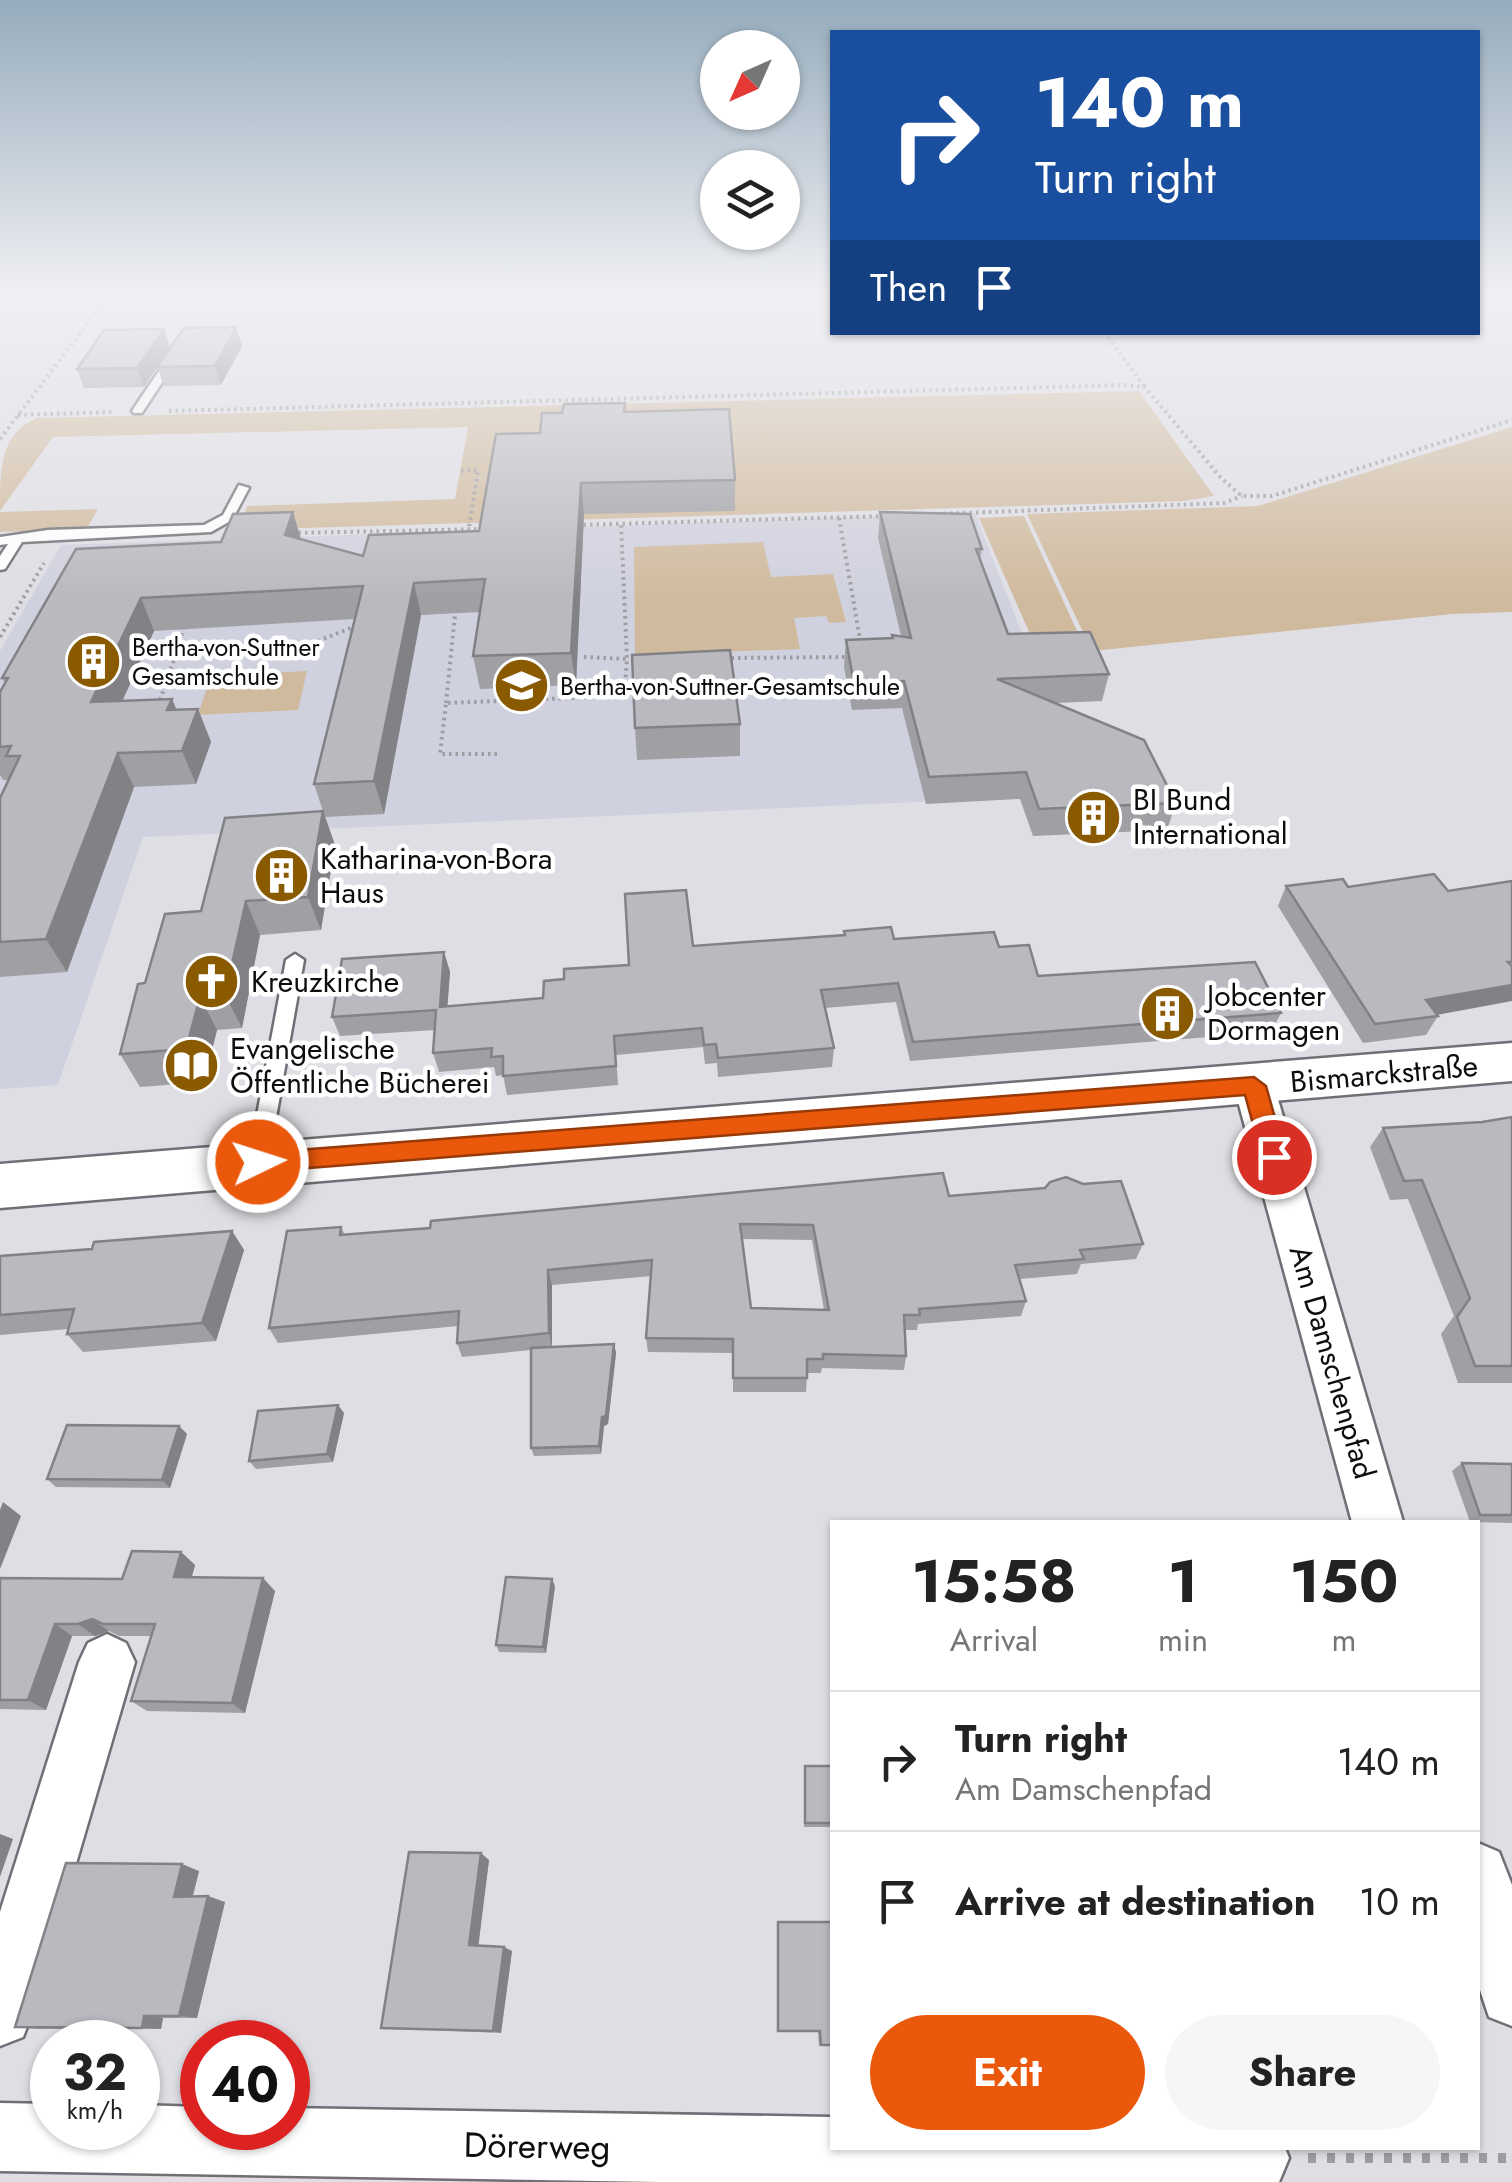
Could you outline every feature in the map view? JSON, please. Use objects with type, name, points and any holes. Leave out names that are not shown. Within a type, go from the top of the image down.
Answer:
[{"type":"street","name":"Bismarckstraße","points":[[0,1186],[1512,1062]]},
{"type":"street","name":"Am Damschenpfad","points":[[1254,1086],[1377,1520]]},
{"type":"street","points":[[0,2014],[108,1662]]},
{"type":"street","points":[[1480,1880],[1512,1994]]},
{"type":"street","name":"Dörerweg","points":[[0,2137],[1075,2168],[1255,2158]]},
{"type":"lane","points":[[138,412],[148,397]]},
{"type":"lane","points":[[0,540],[48,534],[192,530],[219,525],[228,518],[243,488]]},
{"type":"lane","points":[[0,566],[17,540]]},
{"type":"lane","points":[[258,1162],[295,960]]},
{"type":"path","points":[[0,439],[32,397]]},
{"type":"path","points":[[221,409],[732,397]]},
{"type":"path","points":[[1153,397],[1242,496]]},
{"type":"path","points":[[935,514],[1224,503],[1242,496],[1272,496],[1512,420]]},
{"type":"path","points":[[460,470],[478,470],[466,546]]},
{"type":"path","points":[[564,526],[896,516]]},
{"type":"path","points":[[725,658],[863,657],[839,518]]},
{"type":"path","points":[[446,703],[624,696],[627,659],[620,524]]},
{"type":"path","points":[[219,525],[234,534],[488,529]]},
{"type":"path","points":[[458,594],[440,754],[496,754]]},
{"type":"path","points":[[439,611],[455,610]]},
{"type":"path","points":[[154,716],[185,620]]},
{"type":"path","points":[[178,648],[315,642],[360,625]]},
{"type":"path","points":[[584,656],[627,659]]},
{"type":"path","points":[[1255,2158],[1512,2158]]},
{"type":"shaded area","points":[[901,397],[1143,397],[1214,496],[1184,501],[240,530],[247,506],[455,499],[468,427],[53,437],[0,511],[2,467],[9,443],[37,418]]},
{"type":"shaded area","points":[[1512,427],[1512,612],[1452,614],[1092,651],[1027,514],[1258,506]]},
{"type":"shaded area","points":[[98,509],[86,530],[0,532],[0,512]]},
{"type":"shaded area","name":"Bertha-von-Suttner-Gesamtschule","points":[[975,513],[1056,721],[985,799],[143,837],[58,1085],[0,1089],[0,651],[61,545]]},
{"type":"shaded area","points":[[1024,516],[1089,657],[1041,659],[979,518]]},
{"type":"shaded area","points":[[763,542],[771,577],[833,574],[846,622],[829,623],[826,616],[794,618],[800,649],[635,655],[634,547]]},
{"type":"shaded area","points":[[307,671],[298,710],[198,715],[211,676]]},
{"type":"building","points":[[625,403],[624,412],[729,409],[735,480],[581,483],[571,653],[473,656],[485,579],[414,583],[374,781],[314,784],[363,586],[141,598],[91,702],[172,699],[167,710],[198,709],[182,751],[118,753],[46,939],[0,942],[0,798],[20,756],[6,756],[11,746],[0,747],[0,692],[8,678],[2,678],[76,549],[221,542],[233,514],[293,512],[285,535],[363,556],[369,535],[479,531],[496,434],[540,433],[542,413],[562,413],[564,404]]},
{"type":"building","points":[[880,512],[970,514],[982,549],[976,549],[1008,634],[1090,632],[1109,674],[997,679],[1144,740],[1176,803],[1039,809],[1026,772],[929,777],[904,681],[854,683],[846,640],[893,638],[892,635],[911,638]]},
{"type":"building","points":[[730,650],[740,724],[635,728],[632,655]]},
{"type":"building","points":[[323,811],[308,897],[246,901],[225,995],[200,997],[186,1049],[120,1054],[138,984],[145,983],[165,914],[201,911],[225,818]]},
{"type":"building","points":[[1434,874],[1448,891],[1512,881],[1512,962],[1508,962],[1512,966],[1512,985],[1426,1000],[1438,1016],[1375,1024],[1286,886],[1343,879],[1348,887]]},
{"type":"building","points":[[686,890],[693,946],[845,935],[844,931],[891,927],[894,939],[994,932],[999,947],[1029,945],[1038,976],[1255,962],[1281,1013],[913,1042],[898,983],[821,990],[834,1048],[718,1058],[716,1044],[704,1045],[702,1028],[614,1036],[616,1066],[503,1076],[503,1056],[491,1057],[492,1048],[433,1053],[436,1010],[332,1017],[342,959],[444,952],[440,1007],[543,998],[544,981],[564,979],[564,969],[629,965],[625,894]]},
{"type":"building","points":[[1512,1117],[1512,1366],[1475,1366],[1457,1317],[1470,1298],[1422,1180],[1404,1181],[1383,1128]]},
{"type":"building","points":[[943,1173],[949,1196],[1045,1188],[1066,1177],[1083,1184],[1121,1181],[1143,1244],[1080,1250],[1084,1259],[1015,1265],[1026,1301],[919,1309],[920,1315],[904,1315],[906,1356],[823,1354],[823,1359],[807,1359],[807,1378],[733,1378],[733,1339],[646,1338],[652,1260],[548,1270],[549,1333],[457,1343],[459,1311],[269,1328],[287,1231],[341,1227],[340,1235],[430,1228],[431,1221]],"holes":[[[740,1224],[813,1225],[829,1310],[751,1308]]]},
{"type":"building","points":[[232,1231],[202,1323],[67,1334],[74,1309],[0,1315],[0,1256],[92,1249],[94,1242]]},
{"type":"building","points":[[614,1344],[599,1446],[531,1448],[531,1348]]},
{"type":"building","points":[[338,1405],[327,1454],[249,1461],[258,1411]]},
{"type":"building","points":[[67,1425],[179,1426],[162,1480],[47,1479]]},
{"type":"building","points":[[1462,1463],[1512,1464],[1512,1515],[1480,1515]]},
{"type":"building","points":[[132,1551],[181,1552],[174,1577],[263,1578],[232,1703],[131,1701],[155,1624],[103,1624],[92,1619],[78,1624],[55,1624],[28,1700],[0,1700],[0,1578],[122,1579]]},
{"type":"building","points":[[506,1577],[552,1579],[543,1647],[496,1645]]},
{"type":"building","points":[[805,1766],[830,1766],[830,1823],[805,1823]]},
{"type":"building","points":[[409,1852],[481,1853],[469,1945],[504,1947],[493,2031],[381,2028]]},
{"type":"building","points":[[66,1863],[182,1864],[174,1897],[208,1896],[179,2016],[144,2016],[143,2020],[30,2020],[30,2027],[15,2027]]},
{"type":"building","points":[[778,1922],[830,1922],[830,2045],[821,2045],[820,2031],[778,2031]]},
{"type":"place","name":"Bertha-von-Suttner Gesamtschule","points":[[93,661]]},
{"type":"place","name":"Bertha-von-Suttner-Gesamtschule","points":[[521,686]]},
{"type":"place","name":"BI Bund International","points":[[1094,817]]},
{"type":"place","name":"Katharina-von-Bora Haus","points":[[281,876]]},
{"type":"place","name":"Kreuzkirche","points":[[212,982]]},
{"type":"place","name":"Jobcenter Dormagen","points":[[1168,1013]]},
{"type":"place","name":"Evangelische Öffentliche Bücherei","points":[[191,1066]]},
{"type":"route","points":[[258,1162],[1254,1086],[1274,1157]]}]
